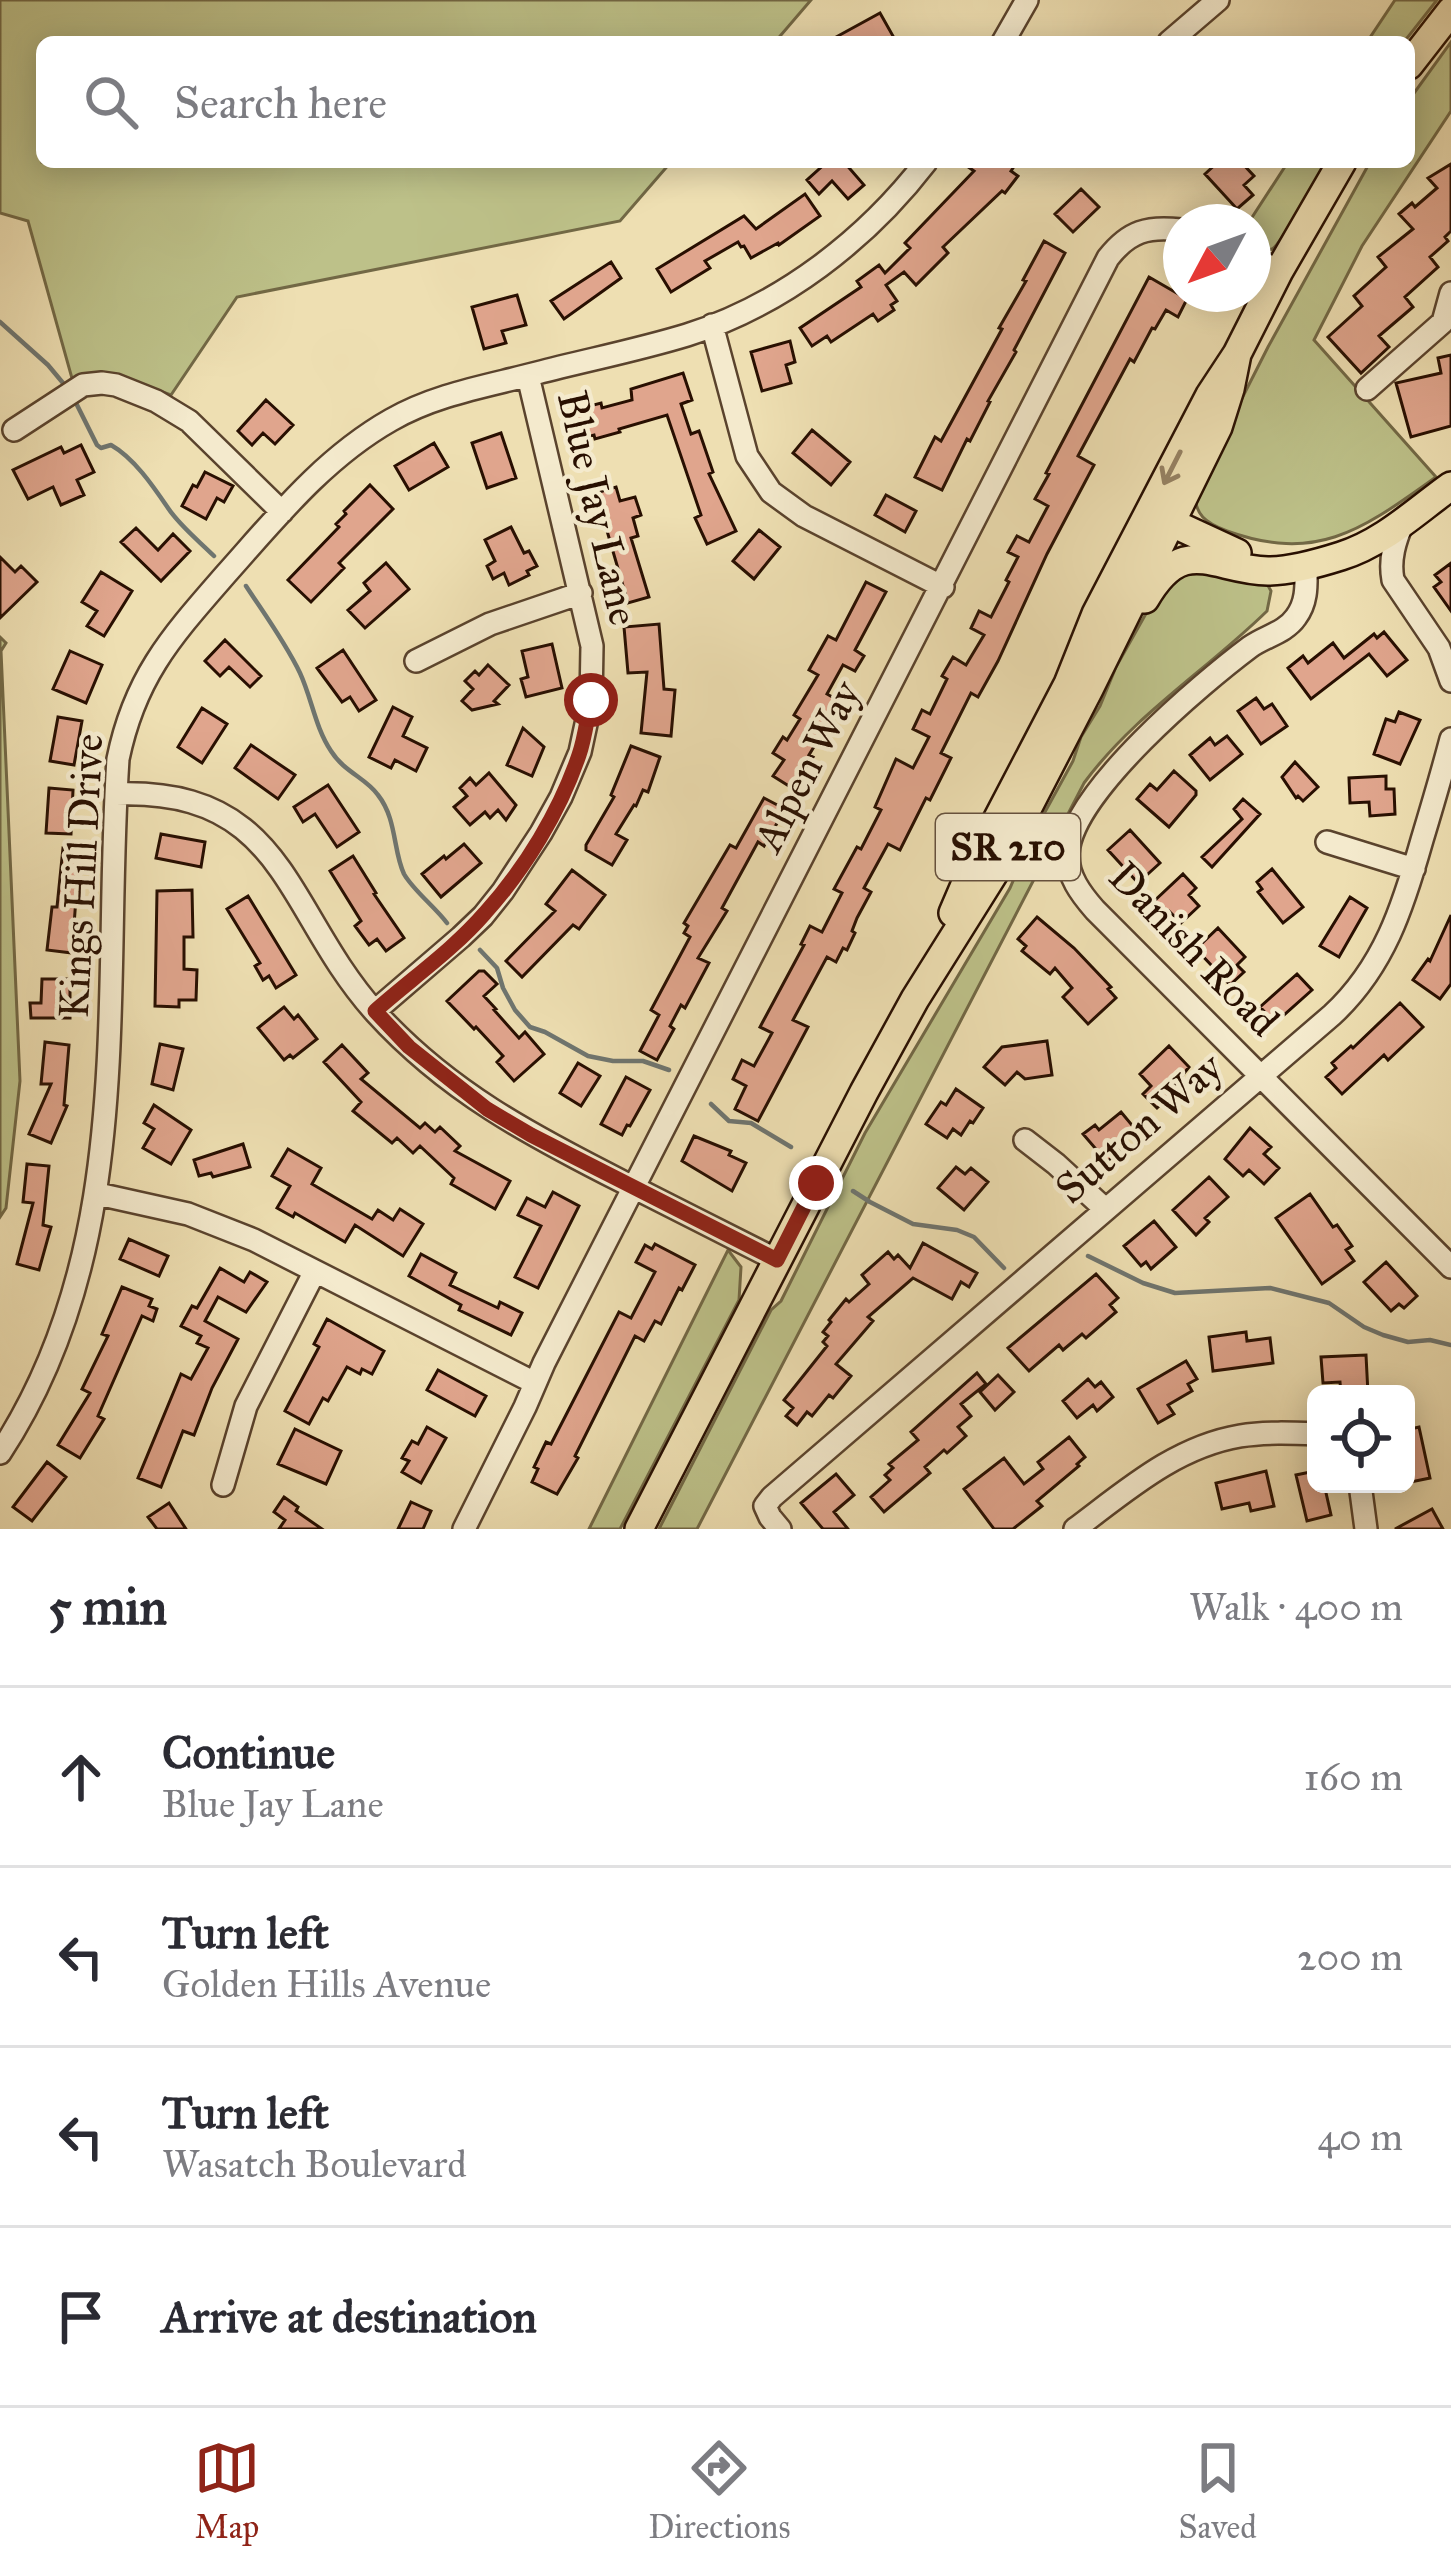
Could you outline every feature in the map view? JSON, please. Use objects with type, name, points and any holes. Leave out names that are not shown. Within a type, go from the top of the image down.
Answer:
[{"type":"main road","points":[[1415,56],[1451,11]]},
{"type":"main road","name":"SR 210","points":[[1271,258],[1338,168]]},
{"type":"main road","name":"SR 210","points":[[639,1529],[915,999],[974,865],[1079,687],[1096,614],[1217,427],[1251,312]]},
{"type":"main road","points":[[1079,687],[1153,586],[1175,566],[1206,558],[1270,571],[1349,554],[1451,486]]},
{"type":"main road","points":[[1160,516],[1238,553],[1306,564]]},
{"type":"street","points":[[1006,36],[1027,0]]},
{"type":"street","points":[[1176,36],[1218,0]]},
{"type":"street","name":"Kings Hill Drive","points":[[0,1453],[54,1352],[98,1194],[111,1037],[118,759],[125,724],[158,656],[282,512],[353,444],[435,399],[712,325],[786,289],[832,258],[872,224],[921,168]]},
{"type":"street","name":"Alpen Way","points":[[464,1529],[1108,259],[1130,236],[1144,229],[1163,230]]},
{"type":"street","points":[[1367,389],[1447,322],[1451,293]]},
{"type":"street","points":[[712,325],[747,456],[771,492],[804,516],[943,587]]},
{"type":"street","name":"Blue Jay Lane","points":[[375,1011],[483,916],[522,864],[580,752],[591,700],[592,646],[528,376]]},
{"type":"street","points":[[14,430],[83,386],[116,386],[174,411],[282,512]]},
{"type":"street","points":[[1403,522],[1391,567],[1399,592],[1438,648],[1451,681]]},
{"type":"street","name":"Danish Road","points":[[1306,564],[1305,601],[1295,619],[1225,667],[1142,740],[1077,824],[1068,854],[1073,878],[1089,903],[1451,1268]]},
{"type":"street","points":[[416,661],[490,624],[581,593]]},
{"type":"street","name":"Sutton Way","points":[[780,1529],[765,1506],[925,1352],[1105,1209],[1345,1003],[1368,976],[1395,928],[1451,739]]},
{"type":"street","points":[[116,794],[177,797],[209,806],[238,823],[264,847],[331,954],[409,1047],[487,1109],[531,1135],[777,1260]]},
{"type":"street","points":[[1327,842],[1414,869]]},
{"type":"street","points":[[1025,1140],[1105,1209]]},
{"type":"street","points":[[98,1194],[188,1214],[254,1240],[535,1383]]},
{"type":"street","points":[[223,1485],[246,1406],[315,1271]]},
{"type":"street","points":[[1075,1529],[1158,1468],[1196,1448],[1242,1436],[1307,1434]]},
{"type":"street","points":[[1361,1493],[1366,1529]]},
{"type":"green space","points":[[0,0],[811,0],[780,36],[36,36],[36,168],[666,168],[620,221],[237,297],[171,395],[121,377],[73,382],[28,221],[0,213]]},
{"type":"green space","points":[[1395,0],[1437,0],[1409,36],[1371,36]]},
{"type":"green space","points":[[1451,42],[1451,111],[1415,166],[1415,92]]},
{"type":"green space","points":[[1284,168],[1323,168],[1284,235],[1272,249],[1271,204],[1261,204]]},
{"type":"green space","points":[[1367,168],[1413,168],[1362,246],[1314,340],[1436,477],[1362,525],[1315,542],[1259,540],[1207,521],[1199,512],[1195,491]]},
{"type":"green space","points":[[1187,570],[1266,582],[1271,591],[1267,611],[1148,714],[1084,783],[697,1529],[659,1529],[865,1133],[1010,888],[1116,667],[1157,594]]},
{"type":"green space","points":[[0,637],[6,643],[1,651],[20,1081],[6,1208],[0,1217]]},
{"type":"green space","points":[[728,1250],[741,1267],[739,1300],[620,1529],[589,1529]]},
{"type":"building","points":[[880,13],[893,36],[838,36]]},
{"type":"building","points":[[1451,164],[1451,231],[1445,237],[1448,241],[1430,257],[1438,267],[1405,297],[1413,307],[1379,336],[1389,347],[1361,373],[1328,337],[1362,306],[1354,296],[1386,267],[1378,257],[1413,229],[1399,214],[1437,188],[1428,178]]},
{"type":"building","points":[[820,168],[849,168],[864,185],[848,199],[832,181],[819,194],[807,180]]},
{"type":"building","points":[[970,168],[1013,168],[1018,176],[943,247],[948,253],[916,285],[904,272],[886,285],[897,301],[891,305],[894,310],[878,321],[873,314],[831,342],[827,336],[812,346],[800,328],[861,287],[857,281],[879,265],[885,273],[910,248],[905,243],[974,171]]},
{"type":"building","points":[[1212,168],[1247,168],[1254,176],[1244,185],[1253,195],[1243,204],[1232,204],[1205,174]]},
{"type":"building","points":[[1081,189],[1099,207],[1073,232],[1055,214]]},
{"type":"building","points":[[805,194],[820,216],[751,258],[738,242],[705,261],[710,268],[671,292],[657,269],[744,216],[756,229]]},
{"type":"building","points":[[1044,241],[1065,253],[942,490],[915,477],[935,437],[941,441]]},
{"type":"building","points":[[611,262],[621,278],[564,319],[551,301]]},
{"type":"building","points":[[1149,277],[1163,285],[1165,312],[1134,362],[1130,359],[1078,456],[1094,465],[998,661],[978,697],[971,693],[941,753],[951,758],[930,800],[926,798],[900,850],[888,844],[864,888],[871,892],[847,950],[843,948],[836,962],[827,957],[793,1020],[808,1027],[758,1121],[735,1109],[746,1086],[733,1079],[742,1060],[754,1066],[772,1033],[760,1027],[810,926],[822,932],[842,893],[834,889],[881,810],[875,807],[896,759],[913,768],[929,737],[913,729],[922,710],[930,714],[953,657],[966,665],[984,635],[971,628],[979,611],[991,617],[1018,557],[1008,552],[1017,536],[1029,542],[1048,506],[1035,499]]},
{"type":"building","points":[[517,295],[526,325],[502,331],[506,343],[484,349],[472,307]]},
{"type":"building","points":[[790,341],[795,362],[786,365],[791,383],[762,391],[751,352]]},
{"type":"building","points":[[1451,355],[1451,426],[1411,437],[1396,383],[1441,373],[1438,358]]},
{"type":"building","points":[[683,373],[692,400],[681,404],[691,434],[699,431],[713,472],[709,474],[736,531],[707,544],[695,518],[701,515],[667,415],[595,439],[594,435],[578,439],[572,415],[574,410],[601,403],[602,408],[632,400],[631,389]]},
{"type":"building","points":[[266,400],[293,425],[275,444],[263,433],[252,445],[238,431]]},
{"type":"building","points":[[812,430],[850,462],[831,485],[793,453]]},
{"type":"building","points":[[501,433],[516,478],[487,488],[472,443]]},
{"type":"building","points":[[434,443],[448,467],[409,490],[395,466]]},
{"type":"building","points":[[81,445],[94,472],[77,480],[84,495],[61,505],[53,487],[28,499],[13,470],[61,447],[64,453]]},
{"type":"building","points":[[205,472],[233,486],[224,502],[217,498],[206,519],[182,506]]},
{"type":"building","points":[[370,485],[393,509],[339,563],[344,568],[311,602],[288,580],[339,527],[336,524],[344,511]]},
{"type":"building","points":[[616,487],[620,501],[635,497],[641,515],[633,518],[638,536],[631,538],[649,597],[628,603],[596,493]]},
{"type":"building","points":[[886,495],[916,511],[905,532],[875,515]]},
{"type":"building","points":[[511,527],[524,553],[529,551],[537,566],[509,585],[504,573],[493,579],[487,566],[495,561],[485,540]]},
{"type":"building","points":[[136,528],[158,550],[173,534],[190,551],[161,581],[121,542]]},
{"type":"building","points":[[759,530],[780,547],[754,579],[733,561]]},
{"type":"building","points":[[0,557],[15,572],[21,566],[37,582],[0,618]]},
{"type":"building","points":[[386,563],[409,589],[365,628],[348,610],[370,591],[364,583]]},
{"type":"building","points":[[1451,563],[1451,611],[1434,587],[1441,582],[1435,575]]},
{"type":"building","points":[[101,572],[132,591],[104,636],[87,626],[97,611],[82,602]]},
{"type":"building","points":[[866,582],[886,592],[855,650],[864,656],[855,671],[843,665],[827,694],[841,702],[792,788],[773,776],[784,760],[773,753],[800,719],[794,715],[818,675],[809,670],[828,636],[836,640]]},
{"type":"building","points":[[659,624],[664,689],[675,690],[671,736],[641,733],[647,672],[628,673],[624,627]]},
{"type":"building","points":[[1384,632],[1407,660],[1387,676],[1369,654],[1311,699],[1288,668],[1303,656],[1308,663],[1333,643],[1344,658],[1374,634],[1377,638]]},
{"type":"building","points":[[225,640],[261,676],[250,687],[229,667],[220,676],[205,661]]},
{"type":"building","points":[[552,644],[562,688],[526,697],[521,679],[528,677],[522,651]]},
{"type":"building","points":[[343,650],[376,700],[359,711],[350,697],[342,702],[317,668]]},
{"type":"building","points":[[70,651],[102,665],[86,703],[53,689]]},
{"type":"building","points":[[488,665],[509,685],[494,701],[498,704],[472,710],[462,701],[473,689],[465,681]]},
{"type":"building","points":[[1256,698],[1264,709],[1272,704],[1287,726],[1261,744],[1238,711]]},
{"type":"building","points":[[393,707],[412,717],[403,736],[427,748],[416,771],[395,760],[391,768],[369,757]]},
{"type":"building","points":[[202,708],[227,724],[202,763],[178,747]]},
{"type":"building","points":[[1399,712],[1420,720],[1400,764],[1374,754],[1386,719],[1395,722]]},
{"type":"building","points":[[58,717],[82,721],[74,765],[50,761]]},
{"type":"building","points":[[523,728],[544,747],[532,776],[507,765]]},
{"type":"building","points":[[1227,736],[1242,754],[1210,780],[1190,755],[1210,738],[1215,745]]},
{"type":"building","points":[[251,745],[295,775],[278,799],[235,768]]},
{"type":"building","points":[[631,746],[660,757],[648,792],[643,790],[616,834],[627,840],[612,865],[586,850],[586,845],[614,797]]},
{"type":"building","points":[[1295,762],[1318,787],[1303,801],[1282,777]]},
{"type":"building","points":[[1174,771],[1196,795],[1169,827],[1137,799],[1150,784],[1157,790]]},
{"type":"building","points":[[489,773],[516,805],[506,820],[498,810],[490,818],[485,812],[470,825],[454,807],[467,796],[460,788],[470,778],[476,785]]},
{"type":"building","points":[[1386,776],[1386,789],[1394,789],[1395,814],[1370,816],[1369,802],[1350,803],[1349,778]]},
{"type":"building","points":[[328,785],[359,832],[337,847],[315,814],[303,822],[294,807]]},
{"type":"building","points":[[49,788],[73,790],[71,834],[46,833]]},
{"type":"building","points":[[764,798],[785,809],[764,846],[758,842],[722,908],[727,911],[698,958],[709,963],[685,1008],[681,1005],[657,1060],[640,1051],[659,1015],[651,1010],[690,937],[684,933],[688,926],[684,923]]},
{"type":"building","points":[[1243,799],[1260,814],[1212,867],[1202,857],[1242,819],[1234,809]]},
{"type":"building","points":[[1130,830],[1160,863],[1138,883],[1108,850]]},
{"type":"building","points":[[161,834],[205,842],[201,867],[156,858]]},
{"type":"building","points":[[464,844],[481,863],[441,897],[422,874]]},
{"type":"building","points":[[63,848],[85,851],[82,871],[78,870],[72,953],[47,950]]},
{"type":"building","points":[[353,856],[404,938],[386,951],[377,939],[369,945],[355,926],[361,921],[330,871]]},
{"type":"building","points":[[1272,869],[1303,907],[1283,923],[1258,892],[1262,889],[1257,882]]},
{"type":"building","points":[[572,870],[605,895],[579,929],[573,925],[522,977],[506,961],[555,911],[546,904]]},
{"type":"building","points":[[1183,874],[1196,888],[1189,895],[1199,906],[1181,923],[1169,911],[1163,917],[1151,904]]},
{"type":"building","points":[[192,890],[193,937],[184,937],[184,969],[197,970],[196,1000],[179,1000],[179,1007],[155,1006],[157,891]]},
{"type":"building","points":[[248,896],[296,975],[276,988],[269,976],[263,980],[255,966],[260,963],[227,909]]},
{"type":"building","points":[[1350,897],[1367,908],[1339,957],[1320,946]]},
{"type":"building","points":[[1451,915],[1451,984],[1440,999],[1413,980],[1430,961]]},
{"type":"building","points":[[1037,917],[1111,987],[1116,998],[1088,1024],[1063,997],[1072,988],[1055,968],[1050,974],[1022,951],[1026,946],[1018,939]]},
{"type":"building","points":[[1218,928],[1245,957],[1237,965],[1244,972],[1230,985],[1196,949]]},
{"type":"building","points":[[479,971],[497,984],[484,996],[494,1010],[519,1038],[525,1032],[544,1054],[514,1081],[497,1062],[503,1056],[447,1001]]},
{"type":"building","points":[[1297,974],[1312,990],[1275,1023],[1260,1007]]},
{"type":"building","points":[[42,979],[70,979],[70,1018],[31,1018],[30,1003],[41,1003]]},
{"type":"building","points":[[1400,1003],[1423,1027],[1342,1094],[1326,1077],[1336,1068],[1332,1063]]},
{"type":"building","points":[[284,1007],[294,1019],[298,1015],[317,1039],[284,1060],[258,1028]]},
{"type":"building","points":[[1047,1041],[1052,1075],[1025,1079],[1017,1072],[1005,1085],[984,1067],[1002,1047]]},
{"type":"building","points":[[45,1042],[69,1045],[67,1106],[51,1143],[29,1134],[51,1084],[41,1084]]},
{"type":"building","points":[[160,1044],[183,1049],[173,1090],[152,1084]]},
{"type":"building","points":[[342,1045],[368,1073],[361,1079],[420,1128],[425,1123],[435,1132],[440,1127],[460,1146],[455,1151],[510,1181],[495,1209],[451,1184],[454,1178],[420,1146],[413,1153],[397,1138],[392,1143],[353,1111],[361,1102],[324,1062]]},
{"type":"building","points":[[1169,1046],[1189,1067],[1173,1087],[1176,1090],[1157,1108],[1143,1094],[1151,1086],[1140,1074]]},
{"type":"building","points":[[578,1063],[600,1076],[581,1106],[560,1093]]},
{"type":"building","points":[[626,1077],[650,1090],[622,1135],[601,1124]]},
{"type":"building","points":[[956,1089],[983,1108],[961,1135],[953,1129],[947,1138],[926,1124]]},
{"type":"building","points":[[154,1105],[191,1130],[171,1164],[143,1148],[154,1129],[144,1123]]},
{"type":"building","points":[[1121,1112],[1136,1130],[1107,1162],[1083,1134],[1095,1125],[1099,1130]]},
{"type":"building","points":[[1250,1128],[1271,1147],[1264,1154],[1279,1168],[1264,1184],[1249,1170],[1243,1176],[1225,1159]]},
{"type":"building","points":[[694,1136],[731,1151],[729,1155],[746,1163],[732,1191],[682,1161]]},
{"type":"building","points":[[243,1144],[250,1167],[199,1176],[194,1160]]},
{"type":"building","points":[[288,1149],[321,1168],[312,1184],[372,1219],[378,1210],[393,1220],[400,1209],[423,1224],[403,1256],[355,1225],[345,1242],[277,1208],[290,1186],[272,1176]]},
{"type":"building","points":[[27,1164],[49,1166],[43,1225],[51,1227],[39,1270],[17,1264],[33,1203],[23,1202]]},
{"type":"building","points":[[956,1167],[965,1174],[971,1168],[988,1182],[964,1210],[938,1188]]},
{"type":"building","points":[[1209,1177],[1228,1197],[1205,1218],[1209,1222],[1196,1235],[1173,1210]]},
{"type":"building","points":[[553,1192],[579,1206],[538,1288],[515,1277],[541,1226],[518,1215],[527,1198],[545,1207]]},
{"type":"building","points":[[1310,1194],[1352,1246],[1346,1250],[1354,1261],[1322,1284],[1276,1218]]},
{"type":"building","points":[[1154,1221],[1176,1247],[1151,1269],[1146,1262],[1141,1266],[1124,1246]]},
{"type":"building","points":[[129,1239],[168,1256],[159,1276],[120,1259]]},
{"type":"building","points":[[923,1243],[977,1273],[969,1287],[961,1282],[952,1299],[913,1278],[868,1317],[873,1321],[836,1364],[851,1376],[833,1398],[829,1395],[812,1416],[807,1412],[797,1425],[786,1416],[793,1408],[784,1400],[827,1346],[823,1342],[828,1336],[823,1332],[829,1320],[846,1299],[849,1302],[869,1284],[862,1275],[888,1252],[910,1268]]},
{"type":"building","points":[[655,1244],[695,1265],[661,1324],[655,1321],[644,1341],[635,1336],[557,1494],[532,1482],[538,1469],[534,1467],[546,1442],[551,1444],[619,1312],[631,1318],[655,1272],[636,1262],[645,1245],[652,1249]]},
{"type":"building","points":[[421,1254],[456,1273],[450,1285],[498,1308],[500,1302],[522,1313],[511,1335],[459,1310],[461,1305],[409,1276]]},
{"type":"building","points":[[1386,1262],[1417,1296],[1404,1308],[1399,1304],[1391,1311],[1364,1282]]},
{"type":"building","points":[[220,1268],[244,1282],[250,1272],[267,1282],[246,1312],[218,1297],[205,1321],[238,1339],[194,1435],[183,1431],[161,1487],[138,1478],[181,1374],[191,1379],[208,1348],[197,1343],[201,1336],[181,1326]]},
{"type":"building","points":[[1096,1274],[1118,1298],[1110,1305],[1116,1312],[1086,1338],[1082,1334],[1063,1350],[1059,1345],[1029,1371],[1008,1348]]},
{"type":"building","points":[[122,1287],[152,1299],[149,1306],[157,1309],[153,1321],[142,1316],[98,1416],[104,1419],[80,1458],[58,1445],[90,1393],[82,1389],[108,1336],[102,1334]]},
{"type":"building","points":[[327,1319],[384,1351],[372,1374],[347,1367],[309,1424],[285,1411],[319,1347],[314,1344]]},
{"type":"building","points":[[1246,1332],[1247,1341],[1270,1338],[1273,1363],[1213,1371],[1209,1337]]},
{"type":"building","points":[[1366,1355],[1368,1385],[1323,1383],[1321,1357]]},
{"type":"building","points":[[1186,1361],[1197,1379],[1188,1384],[1192,1391],[1168,1405],[1174,1414],[1158,1423],[1138,1389]]},
{"type":"building","points":[[438,1370],[486,1396],[475,1416],[427,1390]]},
{"type":"building","points":[[977,1373],[986,1384],[961,1404],[971,1416],[958,1427],[966,1436],[925,1467],[930,1473],[884,1512],[871,1497],[890,1480],[885,1475],[893,1468],[889,1464],[918,1440],[911,1432]]},
{"type":"building","points":[[998,1375],[1014,1392],[995,1410],[980,1392]]},
{"type":"building","points":[[1088,1379],[1095,1387],[1101,1382],[1113,1397],[1097,1411],[1093,1405],[1077,1418],[1063,1401]]},
{"type":"building","points":[[427,1427],[446,1438],[421,1483],[402,1472],[409,1461],[402,1458],[412,1441],[418,1444]]},
{"type":"building","points":[[1419,1427],[1430,1478],[1415,1481],[1415,1428]]},
{"type":"building","points":[[295,1429],[341,1451],[326,1484],[278,1464]]},
{"type":"building","points":[[1069,1437],[1085,1457],[1079,1466],[1037,1501],[1042,1506],[1013,1529],[994,1529],[964,1489],[1004,1458],[1024,1484],[1043,1469],[1038,1462]]},
{"type":"building","points":[[47,1462],[66,1477],[32,1521],[13,1507]]},
{"type":"building","points":[[1266,1471],[1274,1506],[1251,1511],[1249,1503],[1222,1509],[1216,1483]]},
{"type":"building","points":[[1307,1473],[1307,1493],[1326,1493],[1331,1515],[1307,1521],[1296,1475]]},
{"type":"building","points":[[836,1474],[854,1495],[834,1512],[848,1529],[823,1529],[801,1503]]},
{"type":"building","points":[[284,1497],[322,1529],[279,1529],[285,1520],[274,1512]]},
{"type":"building","points":[[411,1502],[431,1511],[423,1529],[398,1529]]},
{"type":"building","points":[[169,1503],[186,1529],[157,1529],[148,1517]]},
{"type":"building","points":[[1432,1509],[1443,1529],[1395,1529]]},
{"type":"waterway","points":[[0,322],[68,389]]},
{"type":"waterway","points":[[74,399],[97,445],[111,445],[128,457],[178,521],[214,556]]},
{"type":"waterway","points":[[246,586],[294,662],[331,751],[384,804],[404,874],[447,923]]},
{"type":"waterway","points":[[480,950],[497,968],[515,1010],[530,1027],[588,1056],[643,1061],[669,1070]]},
{"type":"waterway","points":[[711,1104],[729,1121],[751,1123],[791,1147]]},
{"type":"waterway","points":[[853,1191],[913,1224],[974,1237],[1004,1268]]},
{"type":"waterway","points":[[1088,1256],[1175,1293],[1270,1288],[1329,1303],[1383,1335],[1451,1345]]},
{"type":"route","points":[[591,700],[580,752],[561,796],[503,891],[461,937],[375,1011],[409,1047],[487,1109],[777,1260],[816,1183]]}]
